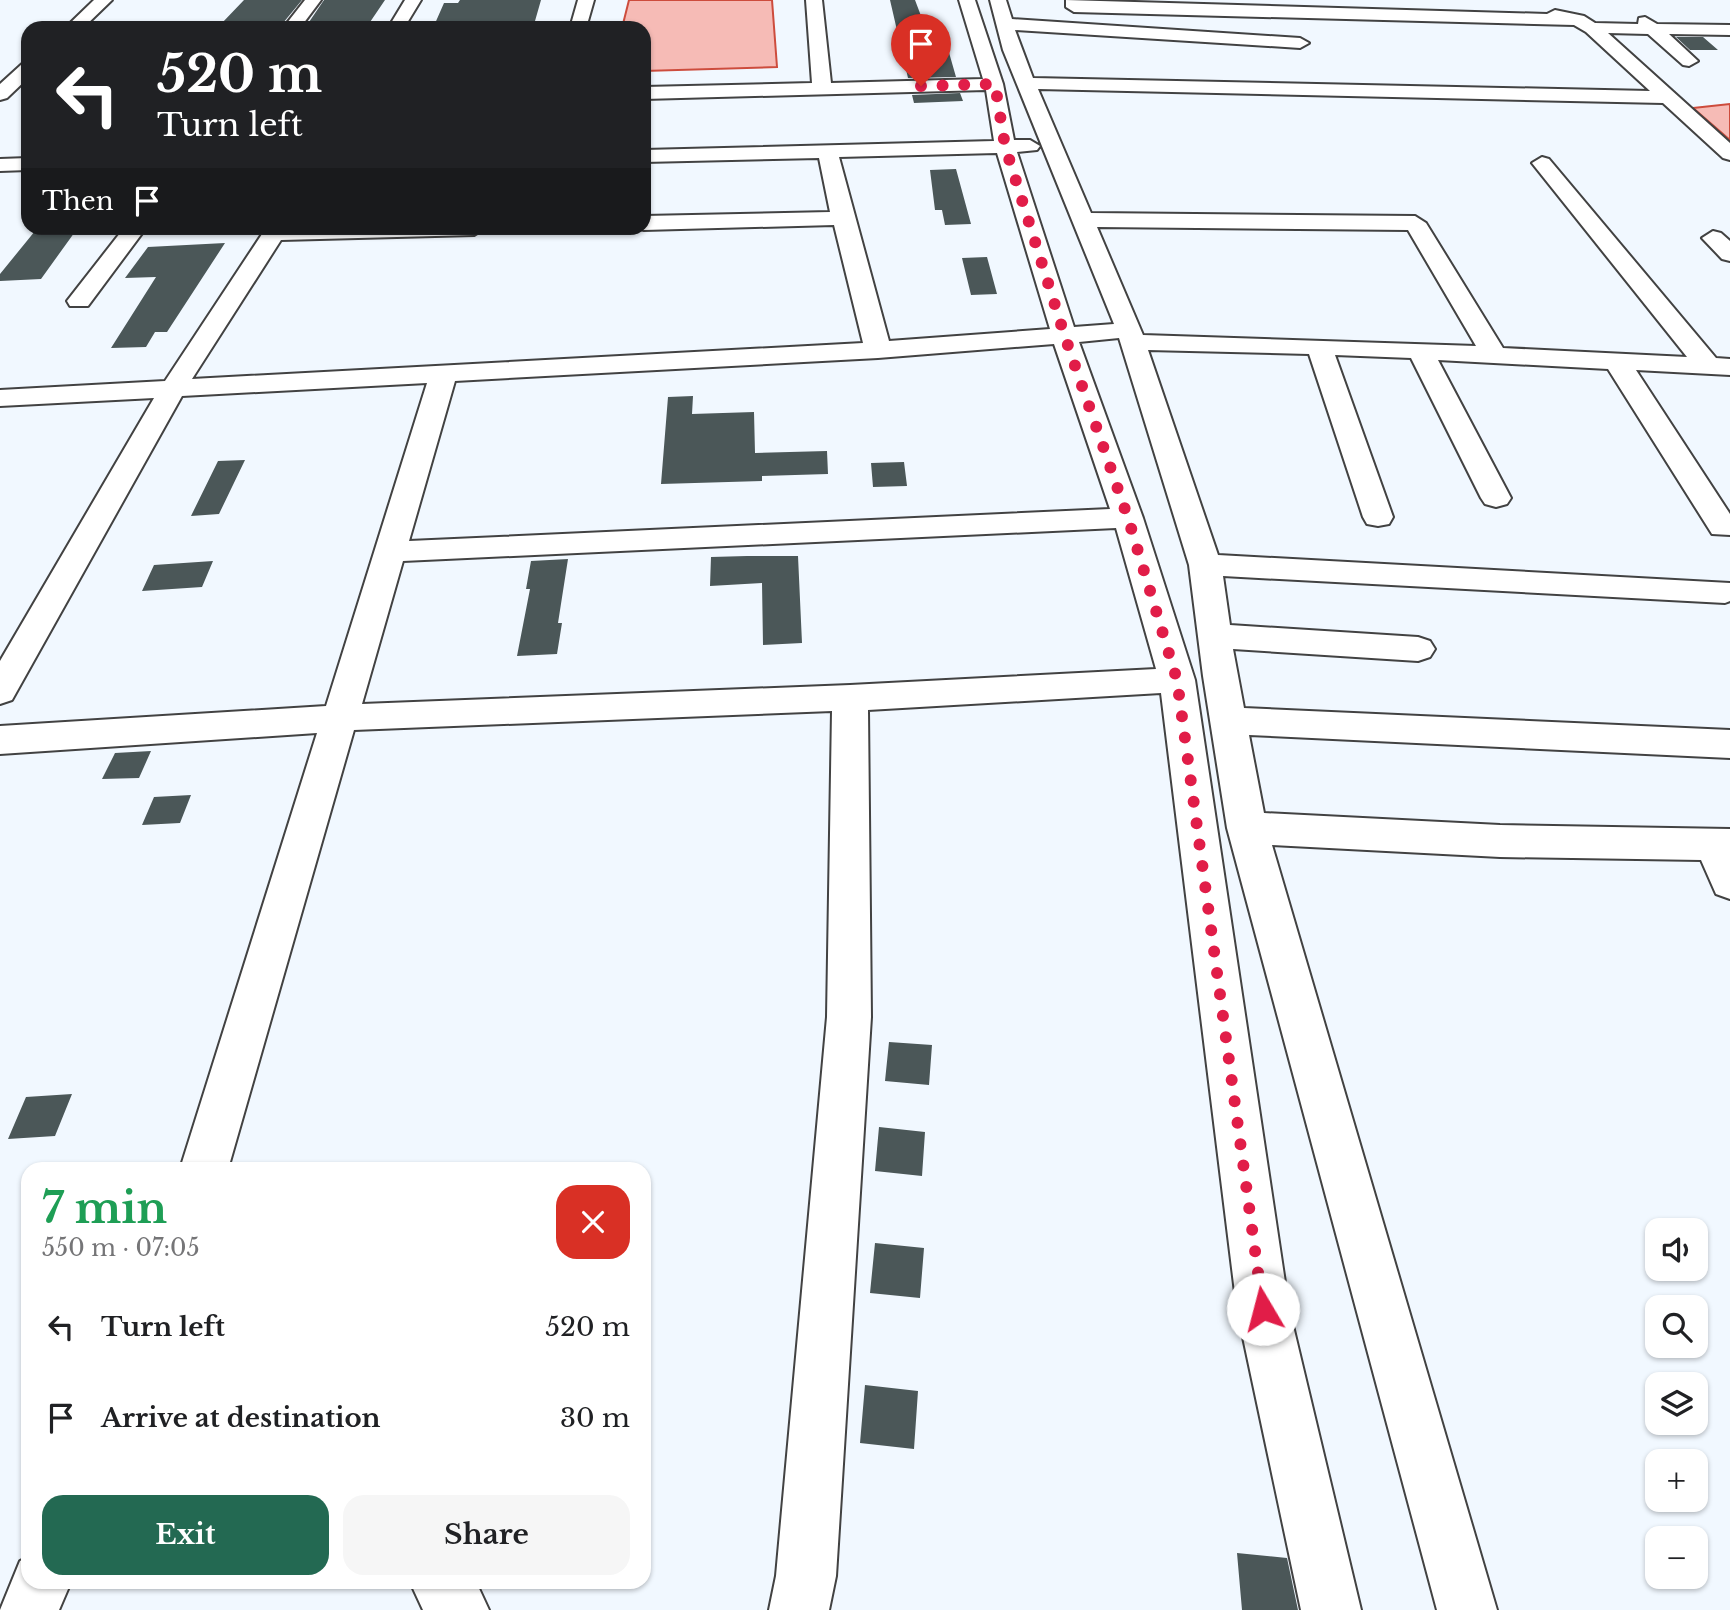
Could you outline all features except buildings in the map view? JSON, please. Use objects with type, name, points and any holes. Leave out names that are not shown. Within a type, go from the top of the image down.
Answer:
[{"type":"street","points":[[81,21],[104,0]]},
{"type":"street","points":[[296,21],[313,0]]},
{"type":"street","points":[[400,21],[413,0]]},
{"type":"street","points":[[580,21],[586,0]]},
{"type":"street","points":[[814,0],[822,89]]},
{"type":"street","points":[[967,0],[1011,49],[1054,145],[1131,336],[1205,565],[1247,828],[1467,1610]]},
{"type":"street","points":[[1074,0],[1074,7],[1585,24],[1654,30],[1701,30],[1729,20]]},
{"type":"street","points":[[1513,0],[1585,24],[1730,154]]},
{"type":"street","points":[[1635,14],[1689,61]]},
{"type":"street","points":[[1682,15],[1720,46]]},
{"type":"street","points":[[651,93],[822,89],[1011,49],[1300,43]]},
{"type":"street","points":[[1011,49],[1669,97]]},
{"type":"street","points":[[1011,49],[1005,146],[1065,337],[1128,518],[1177,680],[1263,1309],[1331,1610]]},
{"type":"street","points":[[0,93],[21,74]]},
{"type":"street","points":[[651,156],[1054,145]]},
{"type":"street","points":[[827,150],[878,350]]},
{"type":"street","points":[[1542,163],[1719,366]]},
{"type":"street","points":[[0,165],[21,164]]},
{"type":"street","points":[[651,223],[843,218]]},
{"type":"street","points":[[1084,220],[1415,223],[1495,356]]},
{"type":"street","points":[[79,301],[130,235]]},
{"type":"street","points":[[0,691],[172,390],[272,235]]},
{"type":"street","points":[[1713,238],[1730,254]]},
{"type":"street","points":[[0,398],[443,375],[1065,337],[1131,336],[1618,363],[1719,366]]},
{"type":"street","points":[[1319,346],[1378,517]]},
{"type":"street","points":[[1420,352],[1496,498]]},
{"type":"street","points":[[1618,363],[1723,527]]},
{"type":"street","points":[[206,1162],[443,375]]},
{"type":"street","points":[[389,552],[1128,518]]},
{"type":"street","points":[[1205,565],[1725,592]]},
{"type":"street","points":[[1215,636],[1418,649]]},
{"type":"street","points":[[0,740],[338,718],[850,698],[1177,680]]},
{"type":"street","points":[[799,1610],[806,1576],[849,1017],[850,698]]},
{"type":"street","points":[[1229,721],[1730,744]]},
{"type":"street","points":[[1247,828],[1500,841],[1722,844],[1730,881]]},
{"type":"street","points":[[29,1610],[38,1589]]},
{"type":"street","points":[[445,1589],[459,1610]]},
{"type":"shaded area","points":[[629,0],[772,0],[777,67],[651,71],[651,21],[624,21]]},
{"type":"shaded area","points":[[1730,104],[1730,140],[1693,108]]},
{"type":"route","points":[[921,86],[995,84],[1005,146],[1065,337],[1128,518],[1177,680],[1263,1309]]}]
